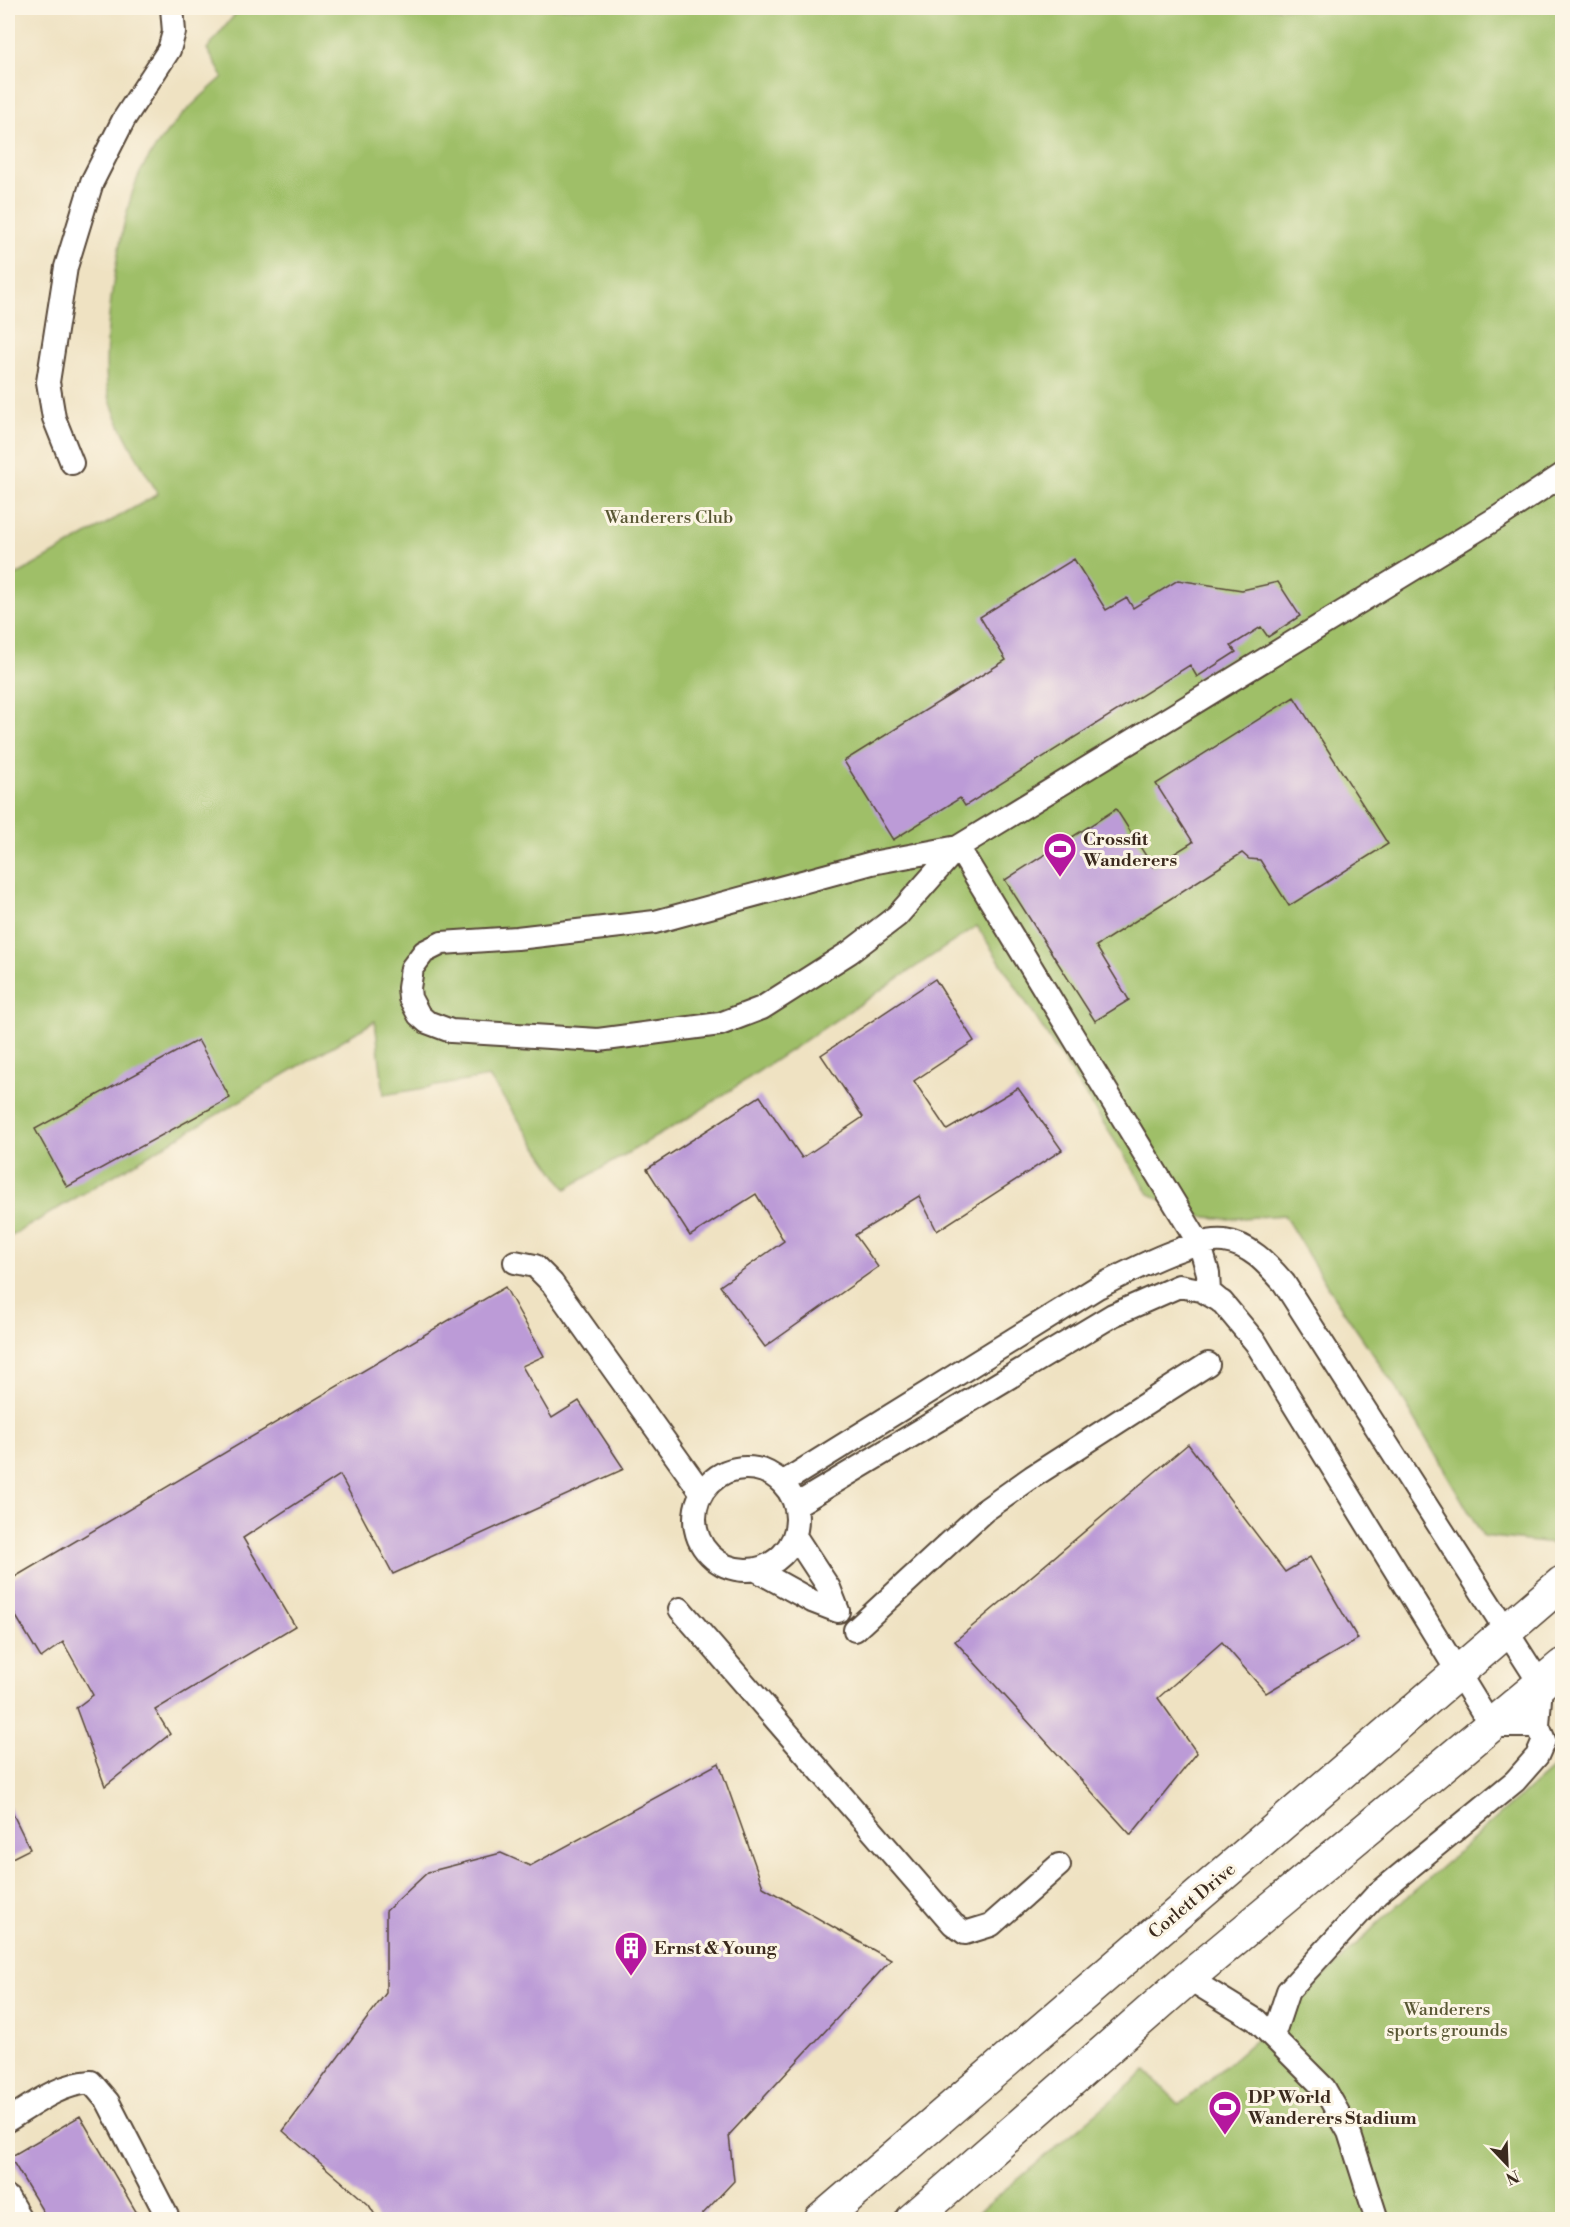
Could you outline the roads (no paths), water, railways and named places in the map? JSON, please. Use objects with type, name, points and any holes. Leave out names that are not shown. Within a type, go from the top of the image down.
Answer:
[{"type":"main road","name":"Corlett Drive","points":[[821,2220],[1563,1583]]},
{"type":"main road","points":[[912,2220],[1188,1978],[1552,1675]]},
{"type":"lane","points":[[72,463],[54,418],[48,382],[66,267],[92,182],[124,119],[169,50],[174,32],[172,8]]},
{"type":"lane","points":[[958,847],[872,863],[655,922],[517,938],[442,943],[424,952],[412,968],[410,998],[427,1022],[451,1031],[598,1040],[720,1024],[762,1008],[850,952],[897,916],[958,847],[1490,522],[1563,475]]},
{"type":"lane","points":[[958,847],[1200,1245],[1208,1273],[1209,1292],[1222,1302],[1256,1343],[1491,1726],[1538,1726]]},
{"type":"lane","points":[[782,1483],[1098,1287],[1175,1251],[1223,1241],[1247,1249],[1266,1262],[1284,1283],[1506,1632],[1552,1675],[1538,1726],[1544,1740],[1537,1756],[1515,1781],[1377,1894],[1288,1991],[1273,2036]]},
{"type":"lane","points":[[515,1262],[535,1266],[552,1283],[702,1493]]},
{"type":"lane","points":[[796,1505],[1131,1307],[1179,1286],[1201,1290],[1222,1302]]},
{"type":"lane","points":[[855,1630],[984,1511],[1032,1477],[1208,1364]]},
{"type":"lane","points":[[746,1468],[772,1474],[782,1483],[796,1505],[798,1516],[795,1536],[790,1546],[776,1561],[756,1570],[735,1570],[715,1560],[706,1552],[696,1532],[696,1506],[702,1493],[721,1475],[746,1468]]},
{"type":"lane","points":[[756,1570],[812,1601],[838,1611],[829,1588],[795,1536]]},
{"type":"lane","points":[[680,1609],[953,1924],[965,1933],[991,1925],[1059,1865]]},
{"type":"lane","points":[[1188,1978],[1256,2020],[1324,2088],[1349,2132],[1377,2220]]},
{"type":"lane","points":[[8,2120],[54,2092],[78,2083],[90,2082],[108,2102],[170,2220]]},
{"type":"lane","points":[[8,2198],[21,2220]]},
{"type":"place","name":"Crossfit Wanderers","points":[[1060,878]]},
{"type":"place","name":"Ernst & Young","points":[[631,1977]]},
{"type":"place","name":"DP World Wanderers Stadium","points":[[1225,2136]]},
{"type":"park label","name":"Wanderers Club","points":[[669,517]]},
{"type":"park label","name":"Wanderers sports grounds","points":[[1447,2019]]}]
